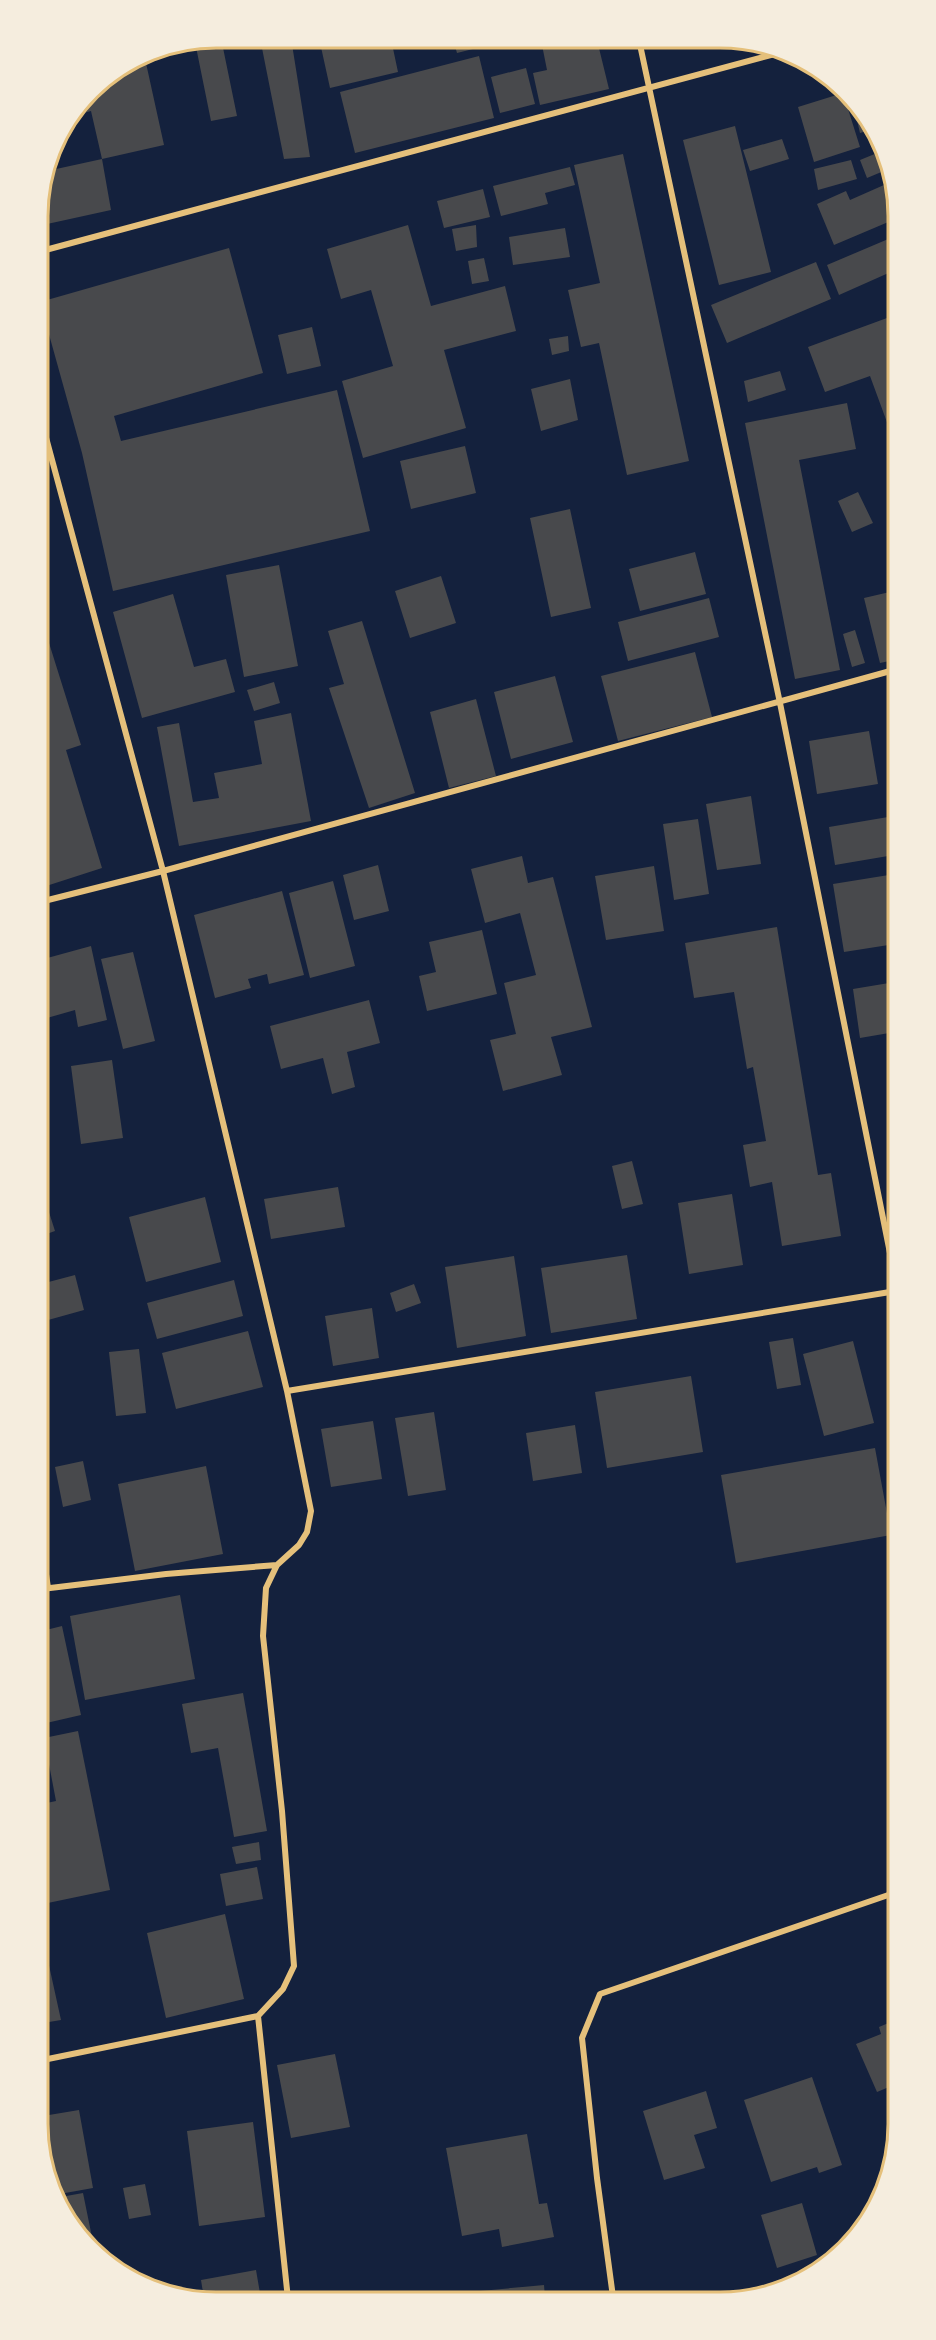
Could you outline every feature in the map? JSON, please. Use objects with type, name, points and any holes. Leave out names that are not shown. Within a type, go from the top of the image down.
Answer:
[{"type":"street","points":[[641,48],[780,703],[888,1243]]},
{"type":"street","points":[[48,249],[769,56]]},
{"type":"street","points":[[48,442],[163,871],[286,1391],[311,1511],[307,1532],[299,1545],[277,1565],[266,1588],[263,1636],[282,1811],[294,1966],[283,1989],[258,2016],[48,2059]]},
{"type":"street","points":[[48,900],[163,871],[888,672]]},
{"type":"street","points":[[286,1391],[888,1292]]},
{"type":"street","points":[[48,1588],[166,1574],[277,1565]]},
{"type":"street","points":[[612,2292],[582,2038],[600,1994],[888,1895]]},
{"type":"street","points":[[258,2016],[287,2292]]},
{"type":"building","points":[[223,48],[237,116],[211,121],[196,49]]},
{"type":"building","points":[[262,48],[293,48],[310,157],[284,159]]},
{"type":"building","points":[[321,48],[393,48],[398,72],[330,88]]},
{"type":"building","points":[[456,48],[477,48],[457,53]]},
{"type":"building","points":[[543,48],[599,48],[609,89],[540,105],[533,73],[547,70]]},
{"type":"building","points":[[479,56],[494,118],[355,153],[340,92]]},
{"type":"building","points":[[146,64],[164,145],[102,159],[91,111],[84,113],[105,90],[123,76]]},
{"type":"building","points":[[526,68],[535,104],[500,113],[491,77]]},
{"type":"building","points":[[837,95],[848,107],[860,147],[814,162],[798,107]]},
{"type":"building","points":[[857,120],[865,132],[860,133]]},
{"type":"building","points":[[735,126],[771,272],[719,285],[683,140]]},
{"type":"building","points":[[782,139],[789,159],[750,171],[743,150]]},
{"type":"building","points":[[623,154],[689,461],[627,475],[599,343],[581,347],[568,290],[600,283],[574,165]]},
{"type":"building","points":[[876,154],[882,172],[867,178],[860,160]]},
{"type":"building","points":[[102,159],[111,210],[48,224],[48,205],[55,169]]},
{"type":"building","points":[[851,160],[857,179],[818,190],[814,169]]},
{"type":"building","points":[[570,167],[575,185],[545,193],[548,204],[501,216],[493,186]]},
{"type":"building","points":[[885,185],[888,222],[834,245],[817,204],[846,191],[850,200]]},
{"type":"building","points":[[483,189],[490,217],[444,228],[437,201]]},
{"type":"building","points":[[408,225],[431,306],[505,286],[516,331],[444,350],[466,428],[363,458],[342,381],[393,366],[371,290],[341,299],[327,249]]},
{"type":"building","points":[[476,225],[477,247],[456,251],[452,229]]},
{"type":"building","points":[[565,228],[570,257],[513,265],[509,237]]},
{"type":"building","points":[[888,239],[888,273],[839,295],[827,265]]},
{"type":"building","points":[[229,248],[263,373],[114,416],[121,441],[337,390],[370,531],[113,591],[82,453],[48,331],[48,300]]},
{"type":"building","points":[[484,258],[489,281],[472,284],[468,261]]},
{"type":"building","points":[[816,262],[831,299],[727,343],[711,305]]},
{"type":"building","points":[[887,318],[888,425],[870,376],[825,392],[808,347]]},
{"type":"building","points":[[312,327],[321,366],[287,374],[278,335]]},
{"type":"building","points":[[568,336],[569,351],[552,355],[549,339]]},
{"type":"building","points":[[780,371],[786,390],[748,402],[744,381]]},
{"type":"building","points":[[570,379],[578,420],[541,431],[531,389]]},
{"type":"building","points":[[847,403],[856,449],[799,460],[840,670],[795,679],[745,423]]},
{"type":"building","points":[[465,446],[476,493],[411,509],[400,461]]},
{"type":"building","points":[[858,492],[873,523],[852,532],[838,501]]},
{"type":"building","points":[[570,509],[591,608],[551,617],[530,518]]},
{"type":"building","points":[[695,552],[706,594],[640,611],[629,569]]},
{"type":"building","points":[[279,565],[298,666],[244,677],[226,575]]},
{"type":"building","points":[[441,576],[456,623],[410,638],[395,591]]},
{"type":"building","points":[[888,592],[888,661],[880,663],[864,598]]},
{"type":"building","points":[[173,594],[194,667],[226,659],[235,692],[142,718],[113,612]]},
{"type":"building","points":[[709,598],[719,637],[628,661],[618,622]]},
{"type":"building","points":[[362,621],[415,793],[369,808],[329,688],[344,684],[328,631]]},
{"type":"building","points":[[855,630],[865,663],[852,667],[843,634]]},
{"type":"building","points":[[48,640],[81,745],[66,750],[102,868],[48,885]]},
{"type":"building","points":[[695,652],[712,717],[618,741],[601,676]]},
{"type":"building","points":[[555,676],[573,742],[511,759],[494,692]]},
{"type":"building","points":[[274,682],[280,703],[254,711],[247,690]]},
{"type":"building","points":[[476,699],[496,776],[449,788],[430,712]]},
{"type":"building","points":[[291,713],[311,821],[179,846],[157,727],[179,723],[193,802],[219,798],[214,773],[262,764],[254,721]]},
{"type":"building","points":[[869,731],[878,784],[817,794],[809,741]]},
{"type":"building","points":[[751,796],[761,864],[717,870],[706,804]]},
{"type":"building","points":[[888,817],[888,856],[835,865],[829,827]]},
{"type":"building","points":[[698,819],[709,894],[674,900],[663,824]]},
{"type":"building","points":[[522,856],[528,883],[553,877],[592,1027],[551,1037],[562,1075],[503,1091],[490,1040],[516,1034],[504,983],[536,975],[520,913],[485,923],[471,869]]},
{"type":"building","points":[[378,865],[389,911],[354,920],[343,875]]},
{"type":"building","points":[[654,866],[664,931],[606,940],[595,876]]},
{"type":"building","points":[[888,875],[888,945],[844,952],[833,884]]},
{"type":"building","points":[[333,881],[355,966],[310,978],[289,893]]},
{"type":"building","points":[[282,891],[304,975],[269,984],[267,974],[248,979],[251,988],[215,998],[194,915]]},
{"type":"building","points":[[777,927],[818,1175],[831,1173],[841,1236],[782,1246],[772,1182],[750,1187],[743,1145],[766,1141],[753,1067],[747,1069],[734,992],[694,998],[685,943]]},
{"type":"building","points":[[482,930],[497,994],[427,1011],[419,976],[436,972],[429,942]]},
{"type":"building","points":[[91,946],[107,1020],[78,1027],[75,1010],[48,1018],[48,958]]},
{"type":"building","points":[[133,952],[155,1041],[123,1049],[101,959]]},
{"type":"building","points":[[888,983],[888,1033],[860,1038],[853,989]]},
{"type":"building","points":[[369,1000],[380,1043],[347,1052],[355,1087],[332,1094],[323,1058],[281,1069],[270,1026]]},
{"type":"building","points":[[112,1060],[123,1138],[81,1144],[71,1066]]},
{"type":"building","points":[[632,1161],[643,1204],[622,1209],[612,1166]]},
{"type":"building","points":[[338,1187],[345,1227],[271,1239],[264,1199]]},
{"type":"building","points":[[732,1194],[743,1265],[689,1274],[678,1203]]},
{"type":"building","points":[[205,1197],[221,1262],[146,1282],[129,1217]]},
{"type":"building","points":[[48,1209],[55,1231],[48,1234]]},
{"type":"building","points":[[627,1255],[637,1319],[551,1333],[541,1268]]},
{"type":"building","points":[[514,1256],[526,1336],[457,1348],[445,1267]]},
{"type":"building","points":[[75,1275],[84,1310],[48,1320],[48,1282]]},
{"type":"building","points":[[234,1280],[243,1316],[157,1339],[147,1303]]},
{"type":"building","points":[[414,1284],[421,1303],[396,1312],[390,1293]]},
{"type":"building","points":[[372,1308],[379,1358],[333,1366],[325,1316]]},
{"type":"building","points":[[248,1331],[263,1387],[176,1409],[162,1353]]},
{"type":"building","points":[[793,1338],[801,1385],[777,1389],[769,1342]]},
{"type":"building","points":[[853,1341],[874,1423],[824,1436],[803,1354]]},
{"type":"building","points":[[139,1349],[146,1413],[116,1416],[109,1352]]},
{"type":"building","points":[[691,1376],[703,1452],[607,1468],[595,1392]]},
{"type":"building","points":[[434,1412],[446,1490],[408,1496],[395,1418]]},
{"type":"building","points":[[373,1421],[382,1479],[331,1487],[321,1429]]},
{"type":"building","points":[[575,1425],[582,1473],[533,1481],[526,1433]]},
{"type":"building","points":[[875,1448],[888,1519],[888,1536],[736,1563],[721,1475]]},
{"type":"building","points":[[83,1461],[91,1500],[63,1507],[55,1467]]},
{"type":"building","points":[[206,1466],[223,1554],[135,1571],[118,1484]]},
{"type":"building","points":[[180,1595],[195,1679],[85,1700],[70,1616]]},
{"type":"building","points":[[62,1626],[81,1715],[48,1723],[48,1630]]},
{"type":"building","points":[[243,1693],[267,1831],[234,1837],[218,1748],[191,1753],[182,1704]]},
{"type":"building","points":[[78,1731],[110,1890],[48,1903],[48,1803],[56,1801],[48,1759],[48,1737]]},
{"type":"building","points":[[259,1842],[261,1860],[236,1864],[232,1847]]},
{"type":"building","points":[[257,1867],[263,1899],[226,1906],[220,1874]]},
{"type":"building","points":[[225,1914],[244,1999],[166,2018],[147,1933]]},
{"type":"building","points":[[48,1961],[61,2020],[48,2022]]},
{"type":"building","points":[[888,2023],[888,2087],[877,2092],[856,2044],[881,2034],[879,2027]]},
{"type":"building","points":[[335,2054],[350,2127],[291,2138],[277,2065]]},
{"type":"building","points":[[812,2077],[842,2165],[819,2173],[817,2167],[771,2182],[744,2100]]},
{"type":"building","points":[[706,2091],[717,2128],[694,2135],[705,2168],[664,2180],[643,2111]]},
{"type":"building","points":[[79,2110],[93,2188],[64,2193],[49,2146],[48,2115]]},
{"type":"building","points":[[253,2122],[265,2217],[199,2226],[187,2131]]},
{"type":"building","points":[[527,2134],[539,2204],[547,2203],[554,2237],[502,2247],[499,2229],[462,2236],[446,2148]]},
{"type":"building","points":[[145,2184],[151,2215],[129,2219],[123,2188]]},
{"type":"building","points":[[83,2193],[92,2237],[71,2208],[65,2196]]},
{"type":"building","points":[[802,2203],[817,2255],[777,2268],[761,2215]]},
{"type":"building","points":[[256,2270],[260,2292],[203,2292],[201,2280]]},
{"type":"building","points":[[544,2285],[545,2292],[469,2292]]}]
